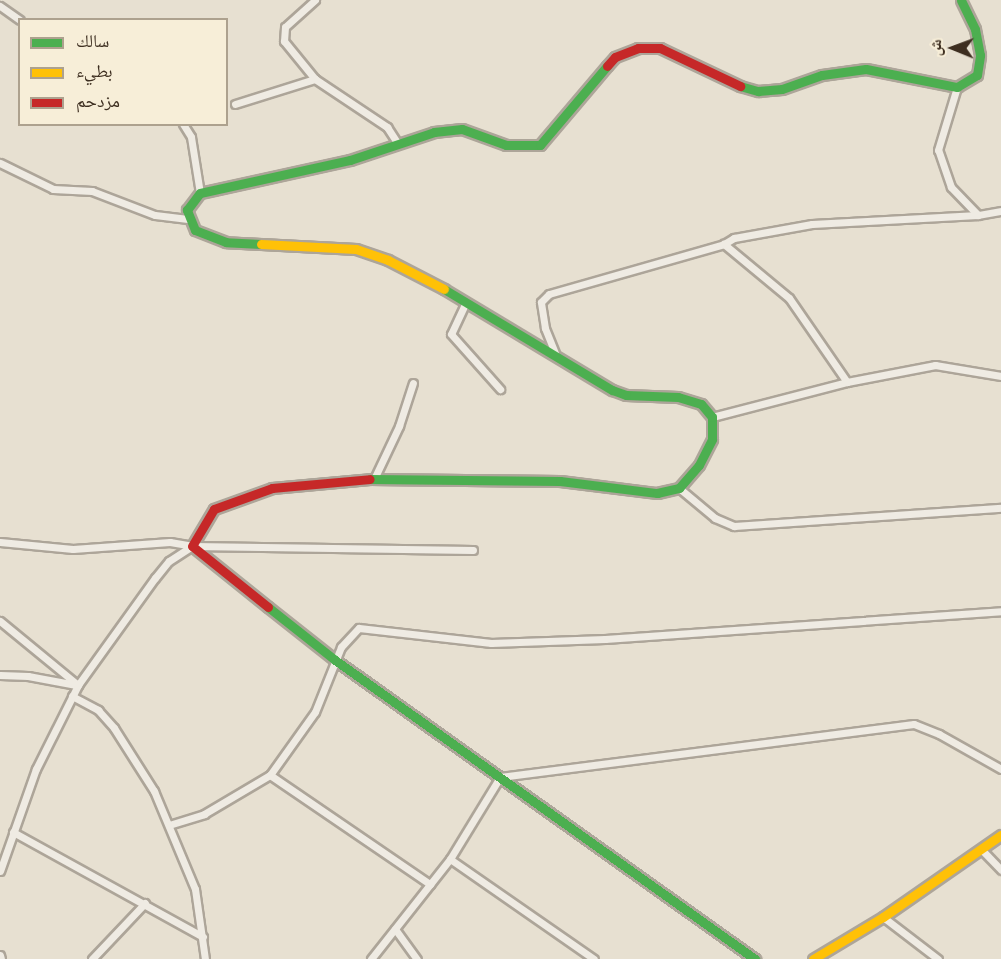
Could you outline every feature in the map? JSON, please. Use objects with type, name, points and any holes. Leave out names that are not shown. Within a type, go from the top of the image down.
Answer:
[{"type":"street","points":[[315,0],[285,27],[284,42],[315,79],[387,127],[398,144]]},
{"type":"street","points":[[0,871],[36,769],[78,685],[155,578],[169,561],[192,546],[214,509],[243,496],[272,488],[374,479],[560,482],[657,493],[679,488],[699,465],[712,439],[712,417],[701,404],[678,397],[626,395],[612,390],[555,353],[388,260],[356,249],[226,242],[195,230],[187,210],[200,193],[351,160],[434,132],[462,129],[506,145],[540,145],[615,57],[638,48],[669,51],[731,84],[758,91],[782,89],[822,75],[866,69],[957,87],[977,75],[980,55],[975,28],[961,0]]},
{"type":"street","points":[[0,6],[18,19]]},
{"type":"street","points":[[235,104],[315,79]]},
{"type":"street","points":[[957,87],[938,150],[951,187],[978,215]]},
{"type":"street","points":[[184,126],[191,137],[200,193]]},
{"type":"street","points":[[0,164],[53,189],[92,191],[164,217],[190,219]]},
{"type":"street","points":[[555,353],[545,328],[541,303],[549,294],[724,244],[734,238],[812,224],[1001,212]]},
{"type":"street","points":[[724,244],[789,298],[847,382]]},
{"type":"street","points":[[466,302],[451,334],[500,389]]},
{"type":"street","points":[[712,417],[847,382],[935,365],[1001,376]]},
{"type":"street","points":[[374,479],[399,426],[413,382]]},
{"type":"street","points":[[679,488],[715,518],[734,526],[1001,508]]},
{"type":"street","points":[[0,542],[73,549],[170,542],[192,546],[473,550]]},
{"type":"street","points":[[192,546],[335,660],[755,959]]},
{"type":"street","points":[[169,825],[204,814],[270,776],[315,712],[341,647],[359,628],[491,643],[605,639],[1001,611]]},
{"type":"street","points":[[0,621],[78,685]]},
{"type":"street","points":[[0,675],[27,676],[78,685]]},
{"type":"street","points":[[72,696],[98,710],[114,728],[154,791],[195,889],[205,959]]},
{"type":"street","points":[[500,777],[914,724],[1001,769]]},
{"type":"street","points":[[270,776],[430,884]]},
{"type":"street","points":[[371,959],[450,859],[500,777]]},
{"type":"street","points":[[13,832],[203,937]]},
{"type":"street","points":[[813,959],[884,917],[1001,835]]},
{"type":"street","points":[[981,849],[1001,870]]},
{"type":"street","points":[[450,859],[594,959]]},
{"type":"street","points":[[92,959],[145,903]]},
{"type":"street","points":[[884,917],[938,959]]},
{"type":"street","points":[[395,929],[417,959]]},
{"type":"traffic: fast","points":[[740,86],[758,91],[782,89],[822,75],[866,69],[957,87],[977,75],[980,55],[975,29],[961,0]]},
{"type":"traffic: fast","points":[[261,244],[226,242],[195,230],[187,210],[200,193],[350,160],[434,132],[462,129],[506,145],[540,145],[607,66]]},
{"type":"traffic: fast","points":[[370,479],[560,481],[657,493],[679,488],[699,465],[712,439],[712,417],[701,404],[678,397],[626,395],[612,390],[444,289]]},
{"type":"traffic: fast","points":[[268,607],[335,660],[755,959]]},
{"type":"traffic: slow","points":[[261,244],[356,249],[388,260],[444,289]]},
{"type":"traffic: slow","points":[[813,959],[883,917],[1001,835]]},
{"type":"traffic: jam","points":[[607,66],[615,57],[638,48],[660,48],[740,86]]},
{"type":"traffic: jam","points":[[268,607],[192,546],[214,509],[272,488],[370,479]]}]
